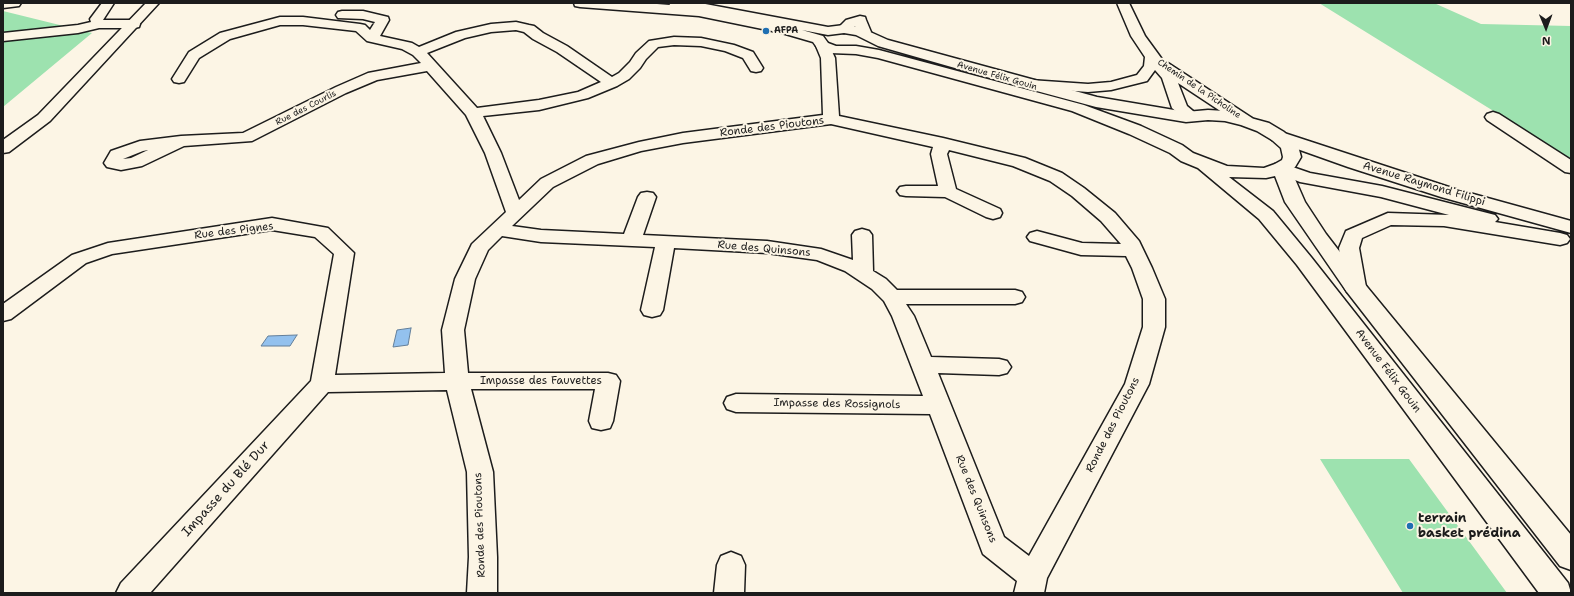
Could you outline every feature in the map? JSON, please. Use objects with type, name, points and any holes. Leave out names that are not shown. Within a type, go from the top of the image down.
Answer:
[{"type":"main road","points":[[3,148],[44,118],[150,7],[161,3]]},
{"type":"main road","name":"Avenue Félix Gouin","points":[[580,3],[698,12],[784,29],[824,44]]},
{"type":"main road","name":"Avenue Félix Gouin","points":[[675,3],[732,12],[824,44],[849,50],[880,54],[1078,108],[1135,130],[1176,149],[1187,157],[1203,164],[1225,171],[1247,173],[1266,172],[1281,168],[1289,163],[1292,157],[1292,152],[1289,146],[1278,136],[1264,127],[1226,116],[1208,115],[1188,117],[1096,102],[882,43],[867,35],[844,29],[824,44]]},
{"type":"main road","points":[[849,50],[866,47],[870,44],[872,40],[867,35]]},
{"type":"main road","points":[[1176,149],[1169,142],[1167,134],[1168,128],[1175,121],[1188,117]]},
{"type":"main road","points":[[3,159],[38,128],[44,118]]},
{"type":"main road","name":"Avenue Raymond Filippi","points":[[1278,136],[1354,163],[1448,193],[1567,236]]},
{"type":"main road","name":"Avenue Félix Gouin","points":[[1203,164],[1266,216],[1304,261],[1557,593]]},
{"type":"main road","points":[[1281,168],[1295,202],[1355,287],[1571,557]]},
{"type":"main road","name":"Avenue Raymond Filippi","points":[[1281,168],[1306,178],[1382,192],[1567,236]]},
{"type":"main road","points":[[1355,287],[1350,248],[1353,234],[1388,219],[1444,220],[1567,236]]},
{"type":"street","points":[[3,4],[15,3]]},
{"type":"street","points":[[99,24],[96,19],[108,3]]},
{"type":"street","name":"Chemin de la Picholine","points":[[1123,3],[1138,36],[1168,77],[1180,108],[1188,117]]},
{"type":"street","points":[[288,21],[330,16],[363,15],[383,20],[372,38]]},
{"type":"street","points":[[179,79],[194,55],[225,36],[280,21],[360,28],[372,38],[407,46],[418,52],[473,113],[493,153],[515,213]]},
{"type":"street","points":[[3,37],[78,29],[99,24],[134,24]]},
{"type":"street","points":[[418,52],[462,36],[491,28],[516,26],[529,29],[538,36],[562,48],[612,84]]},
{"type":"street","points":[[473,113],[540,105],[583,95],[612,84],[624,76],[636,66],[641,56],[654,44],[674,40],[701,42],[729,48],[748,55],[756,68]]},
{"type":"street","points":[[824,44],[831,120]]},
{"type":"street","name":"Chemin de la Picholine","points":[[1023,83],[1088,88],[1111,86],[1142,78],[1151,66],[1152,57]]},
{"type":"street","name":"Chemin de la Picholine","points":[[1152,57],[1170,72],[1246,121]]},
{"type":"street","name":"Rue des Courlis","points":[[180,141],[246,138],[341,90],[373,76],[431,66]]},
{"type":"street","points":[[1493,117],[1571,168]]},
{"type":"street","name":"Ronde des Pioutons","points":[[482,593],[483,557],[480,472],[457,381],[453,330],[465,279],[479,248],[547,183],[592,160],[639,147],[683,138],[831,120],[943,143],[1019,162],[1056,177],[1078,192],[1108,217],[1129,241],[1134,250],[1154,299],[1154,327],[1137,384],[1031,585]]},
{"type":"street","points":[[943,143],[939,154],[948,192]]},
{"type":"street","points":[[906,191],[948,192],[993,213]]},
{"type":"street","points":[[632,240],[647,197]]},
{"type":"street","name":"Rue des Pignes","points":[[3,314],[79,259],[108,249],[272,224],[321,232],[344,253],[322,384]]},
{"type":"street","name":"Rue des Quinsons","points":[[497,230],[541,236],[767,247],[821,255],[852,267],[879,284],[892,297],[903,316],[993,545],[1031,585]]},
{"type":"street","points":[[862,235],[863,274]]},
{"type":"street","points":[[1037,237],[1081,249],[1134,250]]},
{"type":"street","points":[[652,310],[666,242]]},
{"type":"street","points":[[892,297],[1015,297]]},
{"type":"street","points":[[923,365],[999,367]]},
{"type":"street","points":[[322,384],[457,381]]},
{"type":"street","name":"Impasse des Fauvettes","points":[[457,381],[608,381],[601,421]]},
{"type":"street","name":"Impasse du Blé Dur","points":[[130,593],[322,384]]},
{"type":"street","name":"Impasse des Rossignols","points":[[736,402],[939,405]]},
{"type":"street","points":[[729,593],[731,565]]},
{"type":"green space","points":[[1319,3],[1434,3],[1481,24],[1571,26],[1571,159]]},
{"type":"green space","points":[[3,11],[92,33],[3,107]]},
{"type":"green space","name":"terrain basket prédina","points":[[1320,459],[1409,459],[1507,593],[1403,593]]},
{"type":"water","points":[[411,328],[408,345],[393,347],[397,330]]},
{"type":"water","points":[[297,335],[290,346],[261,346],[268,336]]},
{"type":"place","name":"AFPA","points":[[766,31]]},
{"type":"place","name":"terrain basket prédina","points":[[1410,526]]}]
